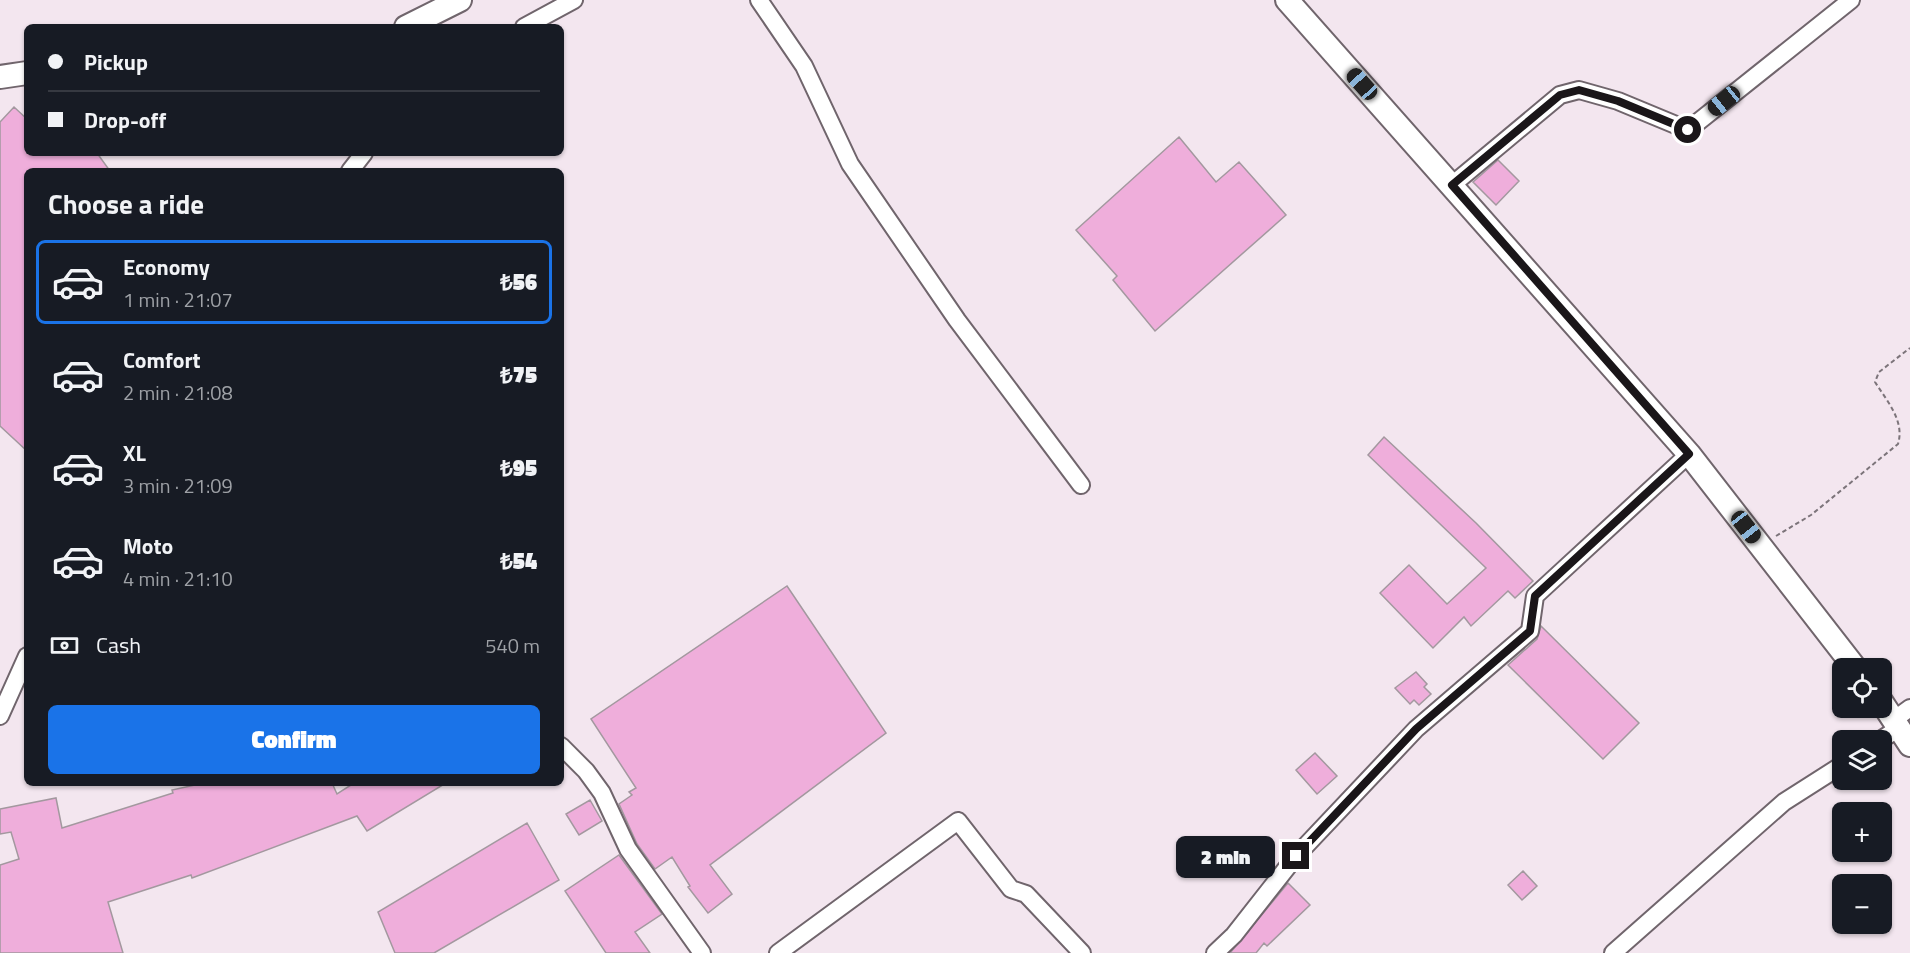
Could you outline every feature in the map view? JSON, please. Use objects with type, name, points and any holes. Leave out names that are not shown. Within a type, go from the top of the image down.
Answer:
[{"type":"street","points":[[412,24],[460,0]]},
{"type":"street","points":[[530,24],[574,0]]},
{"type":"street","points":[[759,0],[804,66],[850,164],[957,320],[1081,485]]},
{"type":"street","points":[[1287,0],[1689,454],[1848,658]]},
{"type":"street","points":[[1452,185],[1560,95],[1579,90],[1618,101],[1688,130],[1851,0]]},
{"type":"street","points":[[0,77],[24,73]]},
{"type":"street","points":[[352,168],[362,156]]},
{"type":"street","points":[[1215,953],[1234,935],[1296,856],[1416,729],[1530,631],[1535,596],[1689,454]]},
{"type":"street","points":[[0,716],[24,663]]},
{"type":"street","points":[[564,749],[586,771],[602,793],[628,849],[699,952]]},
{"type":"street","points":[[1613,953],[1784,802],[1832,771]]},
{"type":"street","points":[[778,953],[958,821],[1011,889],[1026,894],[1082,953]]},
{"type":"path","points":[[1761,545],[1811,515],[1898,444],[1901,434],[1896,415],[1875,382],[1879,372],[1910,348]]},
{"type":"building","points":[[14,107],[24,116],[24,156],[99,156],[108,168],[24,168],[24,448],[0,426],[0,122]]},
{"type":"building","points":[[1179,137],[1216,182],[1239,162],[1286,215],[1155,331],[1113,280],[1117,276],[1076,230]]},
{"type":"building","points":[[1498,160],[1519,181],[1496,205],[1473,182]]},
{"type":"building","points":[[1384,437],[1476,523],[1533,581],[1515,598],[1508,591],[1471,626],[1464,617],[1433,648],[1380,593],[1409,565],[1447,604],[1486,568],[1368,455]]},
{"type":"building","points":[[787,586],[886,733],[710,865],[732,894],[708,913],[688,887],[690,886],[672,857],[655,869],[637,844],[619,804],[632,795],[629,792],[636,788],[591,719]]},
{"type":"building","points":[[1541,626],[1639,723],[1603,759],[1508,665],[1537,639]]},
{"type":"building","points":[[1416,672],[1427,684],[1424,687],[1431,694],[1419,705],[1414,700],[1410,704],[1395,688]]},
{"type":"building","points":[[1315,753],[1337,776],[1317,794],[1296,770]]},
{"type":"building","points":[[190,786],[333,786],[337,794],[349,786],[441,786],[367,831],[357,816],[192,878],[191,875],[108,902],[123,953],[0,953],[0,865],[19,859],[11,832],[0,834],[0,809],[56,798],[62,828],[173,793],[172,790]]},
{"type":"building","points":[[590,800],[602,821],[579,835],[566,814]]},
{"type":"building","points":[[527,823],[559,880],[434,953],[395,953],[378,912]]},
{"type":"building","points":[[619,855],[662,914],[635,932],[650,953],[606,953],[565,891]]},
{"type":"building","points":[[1523,871],[1537,886],[1522,900],[1508,885]]},
{"type":"building","points":[[1288,883],[1310,905],[1267,946],[1264,943],[1256,953],[1230,953]]},
{"type":"route","points":[[1296,856],[1416,729],[1530,631],[1535,596],[1689,454],[1452,185],[1560,95],[1579,90],[1618,101],[1688,130]]}]
